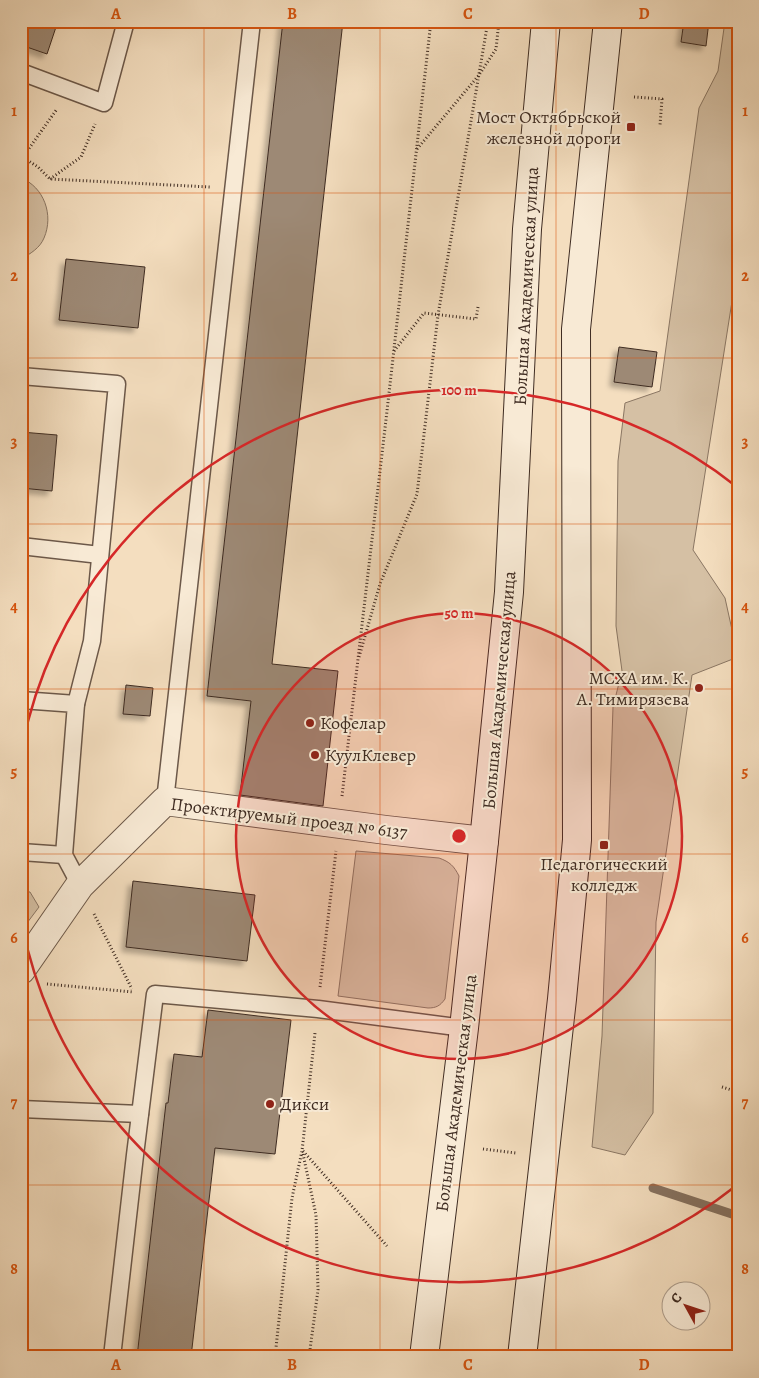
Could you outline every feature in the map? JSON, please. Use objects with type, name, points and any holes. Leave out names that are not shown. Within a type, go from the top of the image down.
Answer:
[{"type":"main road","name":"Большая Академическая улица","points":[[424,1357],[464,1028],[509,592],[527,229],[546,21]]},
{"type":"main road","points":[[522,1357],[562,999],[577,840],[576,329],[610,28]]},
{"type":"main road","name":"Проектируемый проезд № 6137","points":[[31,977],[80,885],[165,801],[484,841]]},
{"type":"lane","points":[[21,72],[104,103],[126,21]]},
{"type":"lane","points":[[165,801],[252,21]]},
{"type":"lane","points":[[21,376],[117,384],[92,641],[76,704],[64,855],[80,885]]},
{"type":"lane","points":[[21,546],[100,554]]},
{"type":"lane","points":[[21,700],[76,704]]},
{"type":"lane","points":[[21,852],[64,855]]},
{"type":"lane","points":[[112,1357],[155,994],[318,1009],[464,1028]]},
{"type":"lane","points":[[21,1109],[140,1114]]},
{"type":"path","points":[[276,1357],[292,1198],[302,1151],[431,21]]},
{"type":"path","points":[[356,667],[380,584],[417,494],[438,315],[488,21]]},
{"type":"path","points":[[417,150],[479,75],[496,49],[500,21]]},
{"type":"path","points":[[70,90],[22,156],[50,178],[233,188]]},
{"type":"path","points":[[634,97],[662,99],[660,125]]},
{"type":"path","points":[[50,178],[81,157],[104,103]]},
{"type":"path","points":[[394,352],[424,313],[476,319],[478,307]]},
{"type":"path","points":[[80,885],[133,992]]},
{"type":"path","points":[[31,977],[155,994]]},
{"type":"path","points":[[722,1087],[738,1092]]},
{"type":"path","points":[[483,1149],[516,1153]]},
{"type":"path","points":[[302,1151],[387,1246]]},
{"type":"path","points":[[302,1151],[316,1215],[318,1290],[309,1357]]},
{"type":"shaded area","points":[[725,21],[738,21],[738,263],[693,550],[725,598],[738,657],[692,675],[656,922],[653,1113],[625,1155],[592,1147],[602,1036],[613,707],[622,671],[616,626],[618,461],[625,403],[660,391],[699,108],[718,71]]},
{"type":"shaded area","points":[[21,178],[29,182],[41,195],[45,203],[48,220],[47,229],[40,245],[21,259]]},
{"type":"shaded area","points":[[356,851],[439,858],[451,865],[459,876],[445,999],[438,1006],[428,1008],[338,996]]},
{"type":"shaded area","points":[[21,891],[30,892],[39,907],[21,931]]},
{"type":"building","points":[[21,21],[58,21],[47,54],[21,45]]},
{"type":"building","points":[[283,21],[343,21],[272,664],[338,671],[323,806],[240,795],[251,701],[207,696]]},
{"type":"building","points":[[684,21],[709,21],[706,46],[681,42]]},
{"type":"building","points":[[66,259],[145,267],[138,328],[59,320]]},
{"type":"building","points":[[619,347],[657,352],[652,387],[614,382]]},
{"type":"building","points":[[21,432],[57,435],[52,491],[21,488]]},
{"type":"building","points":[[126,685],[153,688],[150,716],[123,714]]},
{"type":"building","points":[[133,881],[255,895],[247,961],[126,947]]},
{"type":"building","points":[[208,1010],[291,1020],[275,1154],[215,1148],[191,1357],[137,1357],[166,1103],[168,1103],[174,1054],[202,1057]]},
{"type":"waterway","points":[[653,1188],[738,1216]]},
{"type":"place","name":"Мост Октябрьской железной дороги","points":[[631,127]]},
{"type":"place","name":"МСХА им. К. А. Тимирязева","points":[[699,688]]},
{"type":"place","name":"Кофелар","points":[[310,723]]},
{"type":"place","name":"КуулКлевер","points":[[315,755]]},
{"type":"place","name":"Педагогический колледж","points":[[604,845]]},
{"type":"place","name":"Дикси","points":[[270,1104]]}]
